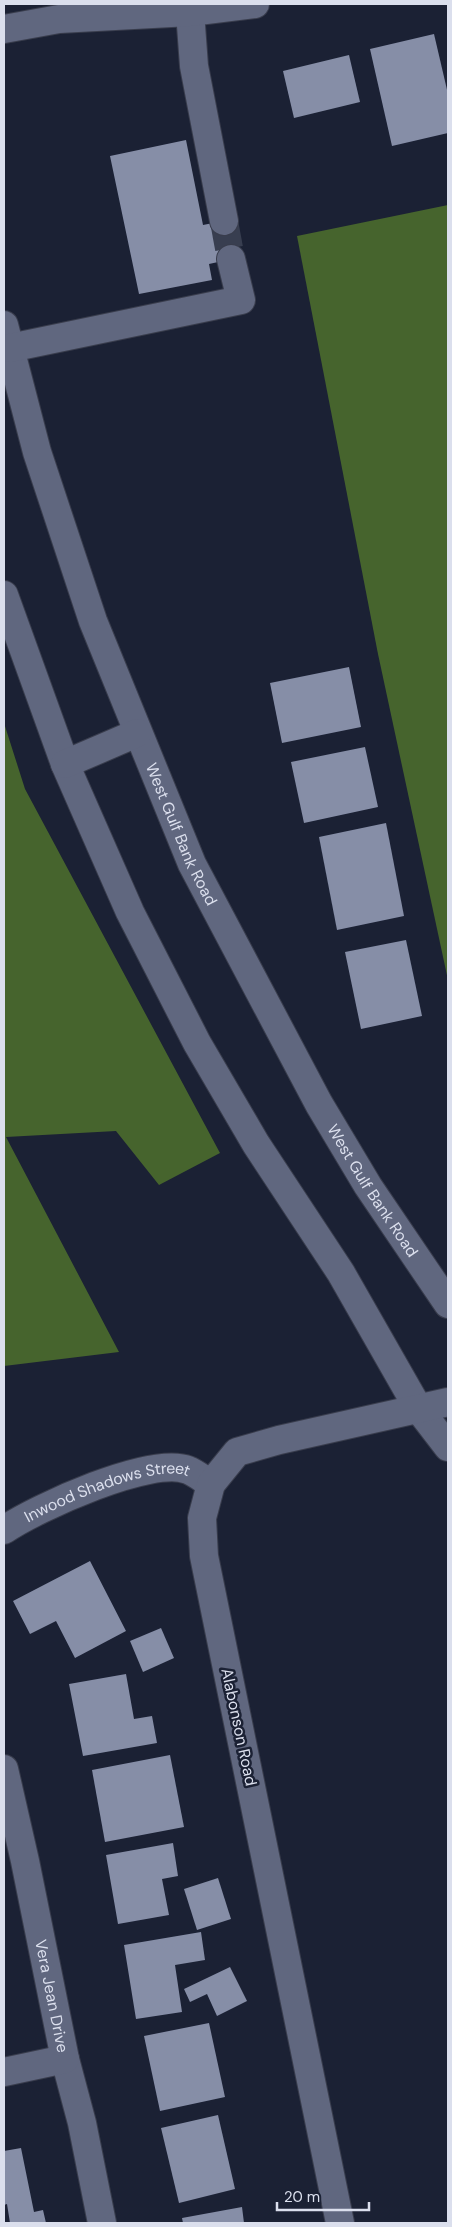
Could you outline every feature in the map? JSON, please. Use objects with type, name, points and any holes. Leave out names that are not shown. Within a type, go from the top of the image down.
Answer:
[{"type":"street","points":[[4,29],[59,20],[190,12],[255,4]]},
{"type":"street","points":[[190,12],[194,66],[224,221]]},
{"type":"street","points":[[7,336],[241,300],[231,259]]},
{"type":"street","name":"West Gulf Bank Road","points":[[7,336],[37,452],[93,621],[137,733],[192,864],[318,1104],[368,1186],[448,1304]]},
{"type":"street","points":[[4,595],[65,764],[130,912],[197,1043],[256,1144],[341,1273],[418,1408],[448,1447]]},
{"type":"street","points":[[65,764],[137,733]]},
{"type":"street","name":"Alabonson Road","points":[[340,2223],[204,1556],[202,1518],[211,1484],[237,1452],[280,1440],[448,1402]]},
{"type":"street","name":"Inwood Shadows Street","points":[[4,1530],[61,1500],[106,1482],[164,1467],[188,1469],[211,1484]]},
{"type":"street","name":"Vera Jean Drive","points":[[4,1768],[65,2059],[82,2123],[102,2223]]},
{"type":"street","points":[[4,2072],[65,2059]]},
{"type":"green space","points":[[448,205],[448,980],[378,654],[297,236]]},
{"type":"green space","points":[[4,723],[25,789],[220,1153],[159,1185],[116,1131],[6,1137],[119,1352],[4,1366]]},
{"type":"building","points":[[434,34],[448,94],[448,133],[392,146],[370,49]]},
{"type":"building","points":[[349,55],[360,102],[294,118],[283,71]]},
{"type":"building","points":[[186,140],[203,225],[233,219],[241,257],[209,264],[212,280],[139,294],[110,156]]},
{"type":"building","points":[[349,667],[361,727],[282,743],[270,683]]},
{"type":"building","points":[[365,747],[378,807],[304,823],[291,762]]},
{"type":"building","points":[[386,823],[404,916],[337,930],[319,837]]},
{"type":"building","points":[[406,940],[422,1016],[361,1029],[345,952]]},
{"type":"building","points":[[90,1561],[126,1631],[75,1658],[56,1621],[30,1634],[13,1601]]},
{"type":"building","points":[[161,1628],[174,1658],[143,1672],[130,1641]]},
{"type":"building","points":[[126,1674],[134,1719],[152,1716],[157,1743],[83,1756],[69,1684]]},
{"type":"building","points":[[170,1755],[184,1827],[105,1842],[92,1770]]},
{"type":"building","points":[[173,1843],[178,1876],[162,1879],[169,1915],[118,1924],[106,1855]]},
{"type":"building","points":[[218,1878],[231,1919],[197,1930],[184,1889]]},
{"type":"building","points":[[201,1932],[205,1960],[175,1965],[182,2012],[136,2019],[124,1945]]},
{"type":"building","points":[[230,1967],[247,2001],[217,2016],[207,1994],[190,2002],[184,1989]]},
{"type":"building","points":[[209,2023],[225,2097],[160,2111],[144,2036]]},
{"type":"building","points":[[218,2115],[235,2189],[179,2203],[161,2128]]},
{"type":"building","points":[[21,2148],[34,2212],[43,2210],[46,2223],[10,2223],[7,2204],[4,2205],[4,2151]]},
{"type":"building","points":[[242,2207],[244,2223],[183,2223],[182,2218]]},
{"type":"tunnel","points":[[224,221],[231,259]]}]
